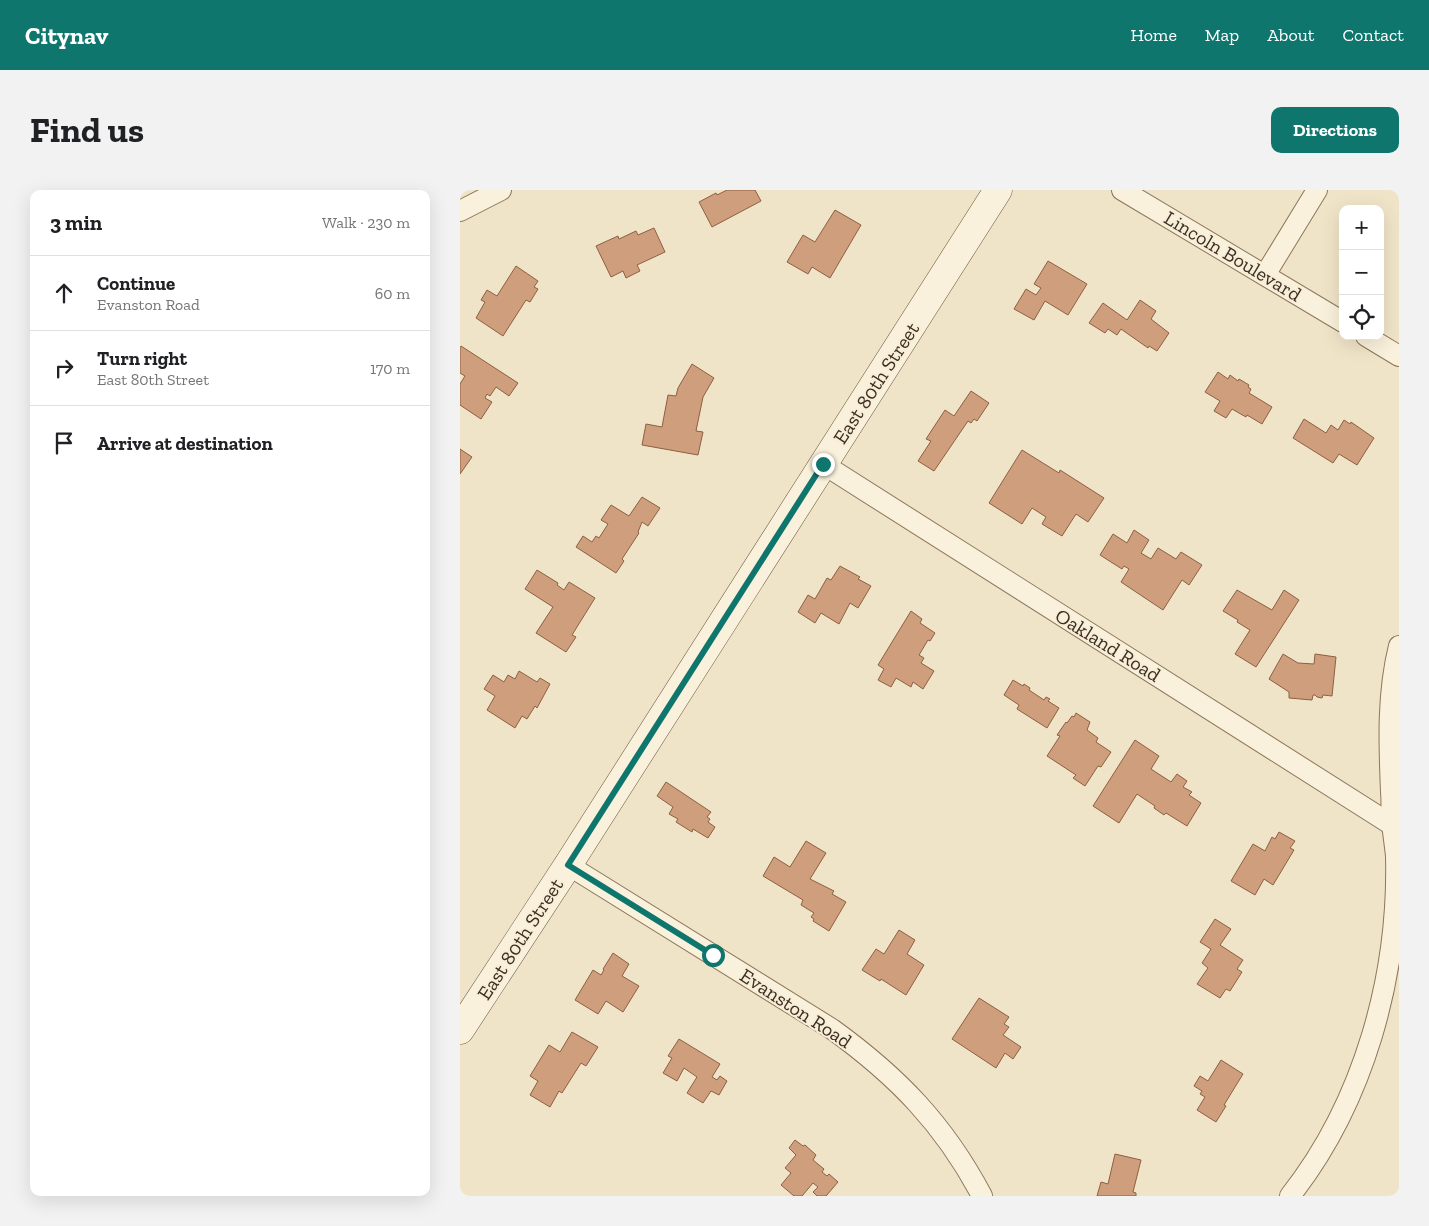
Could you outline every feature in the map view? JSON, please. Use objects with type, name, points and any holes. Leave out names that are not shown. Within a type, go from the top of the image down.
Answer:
[{"type":"street","name":"East 80th Street","points":[[460,1030],[568,865],[998,190]]},
{"type":"street","name":"Lincoln Boulevard","points":[[1122,190],[1339,320]]},
{"type":"street","points":[[1265,275],[1317,190]]},
{"type":"street","points":[[460,211],[497,191]]},
{"type":"street","points":[[1373,340],[1399,356]]},
{"type":"street","name":"Oakland Road","points":[[823,464],[1392,825]]},
{"type":"street","points":[[1290,1196],[1319,1155],[1339,1120],[1364,1061],[1377,1021],[1388,970],[1395,919],[1396,856],[1392,825],[1389,754],[1390,711],[1393,677],[1399,646]]},
{"type":"street","name":"Evanston Road","points":[[568,865],[832,1029],[866,1054],[895,1079],[928,1114],[970,1173],[982,1196]]},
{"type":"building","points":[[727,190],[755,190],[761,201],[712,227],[699,202],[716,193],[717,195]]},
{"type":"building","points":[[835,210],[861,225],[830,278],[812,267],[808,274],[787,262],[803,235],[815,242]]},
{"type":"building","points":[[654,228],[665,252],[637,265],[640,271],[626,278],[623,271],[611,277],[596,246],[618,236],[619,239],[636,231],[638,235]]},
{"type":"building","points":[[1048,261],[1087,284],[1068,315],[1045,301],[1034,320],[1014,309],[1026,289],[1036,295],[1041,288],[1034,284]]},
{"type":"building","points":[[516,266],[538,281],[534,287],[538,289],[530,302],[526,300],[503,336],[476,318],[485,302],[481,300],[487,290],[497,296]]},
{"type":"building","points":[[1140,300],[1156,311],[1151,319],[1169,333],[1157,351],[1149,346],[1148,348],[1121,329],[1117,335],[1108,329],[1105,333],[1089,323],[1103,303],[1127,320]]},
{"type":"building","points":[[461,346],[518,383],[509,396],[496,387],[490,396],[487,394],[485,398],[492,402],[481,419],[460,405],[460,384],[465,376],[460,373]]},
{"type":"building","points":[[692,364],[714,378],[703,397],[696,431],[703,432],[698,455],[642,445],[646,424],[662,427],[668,395],[676,396],[678,388]]},
{"type":"building","points":[[1218,372],[1228,379],[1230,375],[1238,381],[1239,379],[1249,385],[1248,387],[1251,389],[1249,393],[1272,407],[1262,424],[1232,409],[1226,418],[1214,411],[1220,401],[1205,392]]},
{"type":"building","points":[[971,391],[989,403],[977,421],[974,419],[971,423],[968,421],[934,471],[918,461],[931,441],[926,439],[945,410],[954,416]]},
{"type":"building","points":[[1304,419],[1326,433],[1331,425],[1338,430],[1344,420],[1350,424],[1351,422],[1374,438],[1357,465],[1339,454],[1333,463],[1293,438]]},
{"type":"building","points":[[460,449],[472,457],[460,474]]},
{"type":"building","points":[[1022,450],[1059,473],[1060,470],[1104,498],[1088,522],[1076,514],[1062,536],[1042,524],[1046,517],[1032,508],[1022,524],[989,503]]},
{"type":"building","points":[[642,497],[660,508],[648,526],[642,522],[639,533],[622,559],[624,561],[616,573],[576,547],[583,536],[592,542],[596,536],[599,538],[608,524],[601,520],[611,505],[629,516]]},
{"type":"building","points":[[1134,530],[1149,540],[1141,553],[1151,559],[1158,548],[1176,559],[1181,552],[1202,565],[1189,585],[1182,580],[1163,610],[1121,582],[1129,569],[1124,566],[1122,569],[1100,555],[1113,534],[1127,543]]},
{"type":"building","points":[[840,566],[860,577],[858,579],[871,586],[858,608],[850,603],[839,624],[821,613],[815,623],[798,612],[808,595],[815,599],[827,578],[831,580]]},
{"type":"building","points":[[537,570],[558,583],[557,585],[564,590],[569,582],[595,598],[572,635],[576,637],[566,652],[536,633],[553,607],[525,589]]},
{"type":"building","points":[[1237,590],[1272,610],[1284,590],[1299,600],[1256,667],[1235,654],[1250,630],[1223,611]]},
{"type":"building","points":[[911,611],[922,619],[920,623],[935,633],[930,641],[928,640],[919,655],[924,658],[921,663],[934,671],[923,689],[913,682],[911,687],[896,678],[891,687],[878,680],[884,669],[878,665]]},
{"type":"building","points":[[1283,654],[1298,663],[1314,664],[1315,654],[1336,657],[1332,696],[1323,695],[1322,698],[1313,695],[1312,700],[1289,698],[1289,692],[1269,679]]},
{"type":"building","points":[[519,671],[537,682],[540,678],[550,684],[537,708],[535,706],[527,719],[522,716],[515,728],[487,710],[495,696],[484,689],[493,675],[504,682],[508,675],[515,679]]},
{"type":"building","points":[[1013,680],[1023,686],[1024,684],[1030,688],[1029,690],[1044,700],[1046,697],[1050,699],[1048,701],[1059,708],[1047,728],[1017,709],[1019,705],[1004,695]]},
{"type":"building","points":[[1076,713],[1090,722],[1087,730],[1098,738],[1096,742],[1111,752],[1101,767],[1098,766],[1085,786],[1073,778],[1076,775],[1047,756],[1060,736],[1057,735],[1066,722],[1072,716],[1074,717]]},
{"type":"building","points":[[1135,740],[1159,756],[1151,769],[1171,782],[1177,774],[1187,781],[1183,787],[1192,792],[1189,795],[1201,803],[1187,826],[1166,813],[1164,815],[1154,808],[1155,806],[1137,794],[1119,823],[1093,806]]},
{"type":"building","points":[[666,782],[711,812],[707,817],[710,819],[708,822],[715,827],[708,838],[693,829],[692,832],[676,822],[678,819],[669,814],[673,807],[657,796]]},
{"type":"building","points":[[1279,832],[1295,841],[1290,848],[1294,850],[1273,885],[1264,879],[1255,895],[1231,881],[1253,844],[1265,851],[1272,837],[1275,839]]},
{"type":"building","points":[[806,841],[826,853],[810,879],[834,891],[832,894],[846,902],[829,931],[813,921],[814,919],[811,917],[814,913],[801,905],[803,900],[763,876],[774,857],[790,867]]},
{"type":"building","points":[[1215,919],[1231,929],[1220,945],[1243,960],[1237,969],[1242,972],[1230,991],[1226,989],[1220,998],[1197,984],[1208,968],[1202,963],[1211,949],[1200,942]]},
{"type":"building","points":[[899,930],[915,940],[907,954],[924,965],[906,995],[881,979],[880,981],[862,970],[876,949],[884,954]]},
{"type":"building","points":[[613,953],[629,964],[622,976],[639,986],[623,1012],[606,1001],[598,1014],[575,1000],[593,970],[601,975]]},
{"type":"building","points":[[979,998],[1009,1017],[1004,1024],[1009,1027],[1003,1035],[1021,1047],[1013,1059],[1005,1053],[996,1068],[952,1039]]},
{"type":"building","points":[[572,1032],[598,1047],[586,1066],[581,1063],[562,1093],[559,1091],[550,1107],[530,1095],[538,1081],[530,1076],[549,1045],[560,1052]]},
{"type":"building","points":[[679,1039],[720,1064],[712,1077],[717,1080],[720,1076],[727,1081],[719,1095],[711,1091],[703,1103],[687,1093],[697,1077],[684,1068],[677,1081],[663,1073],[672,1058],[668,1056]]},
{"type":"building","points":[[1221,1060],[1243,1074],[1216,1122],[1197,1110],[1205,1097],[1200,1094],[1202,1091],[1194,1086],[1200,1076],[1208,1081]]},
{"type":"building","points":[[795,1140],[803,1146],[805,1145],[816,1155],[813,1160],[824,1169],[822,1172],[827,1176],[829,1174],[838,1182],[826,1196],[817,1196],[813,1192],[818,1187],[813,1183],[802,1196],[794,1196],[781,1185],[791,1173],[785,1168],[796,1155],[789,1148]]},
{"type":"building","points":[[1115,1154],[1141,1160],[1133,1192],[1136,1193],[1136,1196],[1097,1196],[1101,1182],[1108,1184]]},
{"type":"route","points":[[713,955],[568,865],[823,464]]}]
